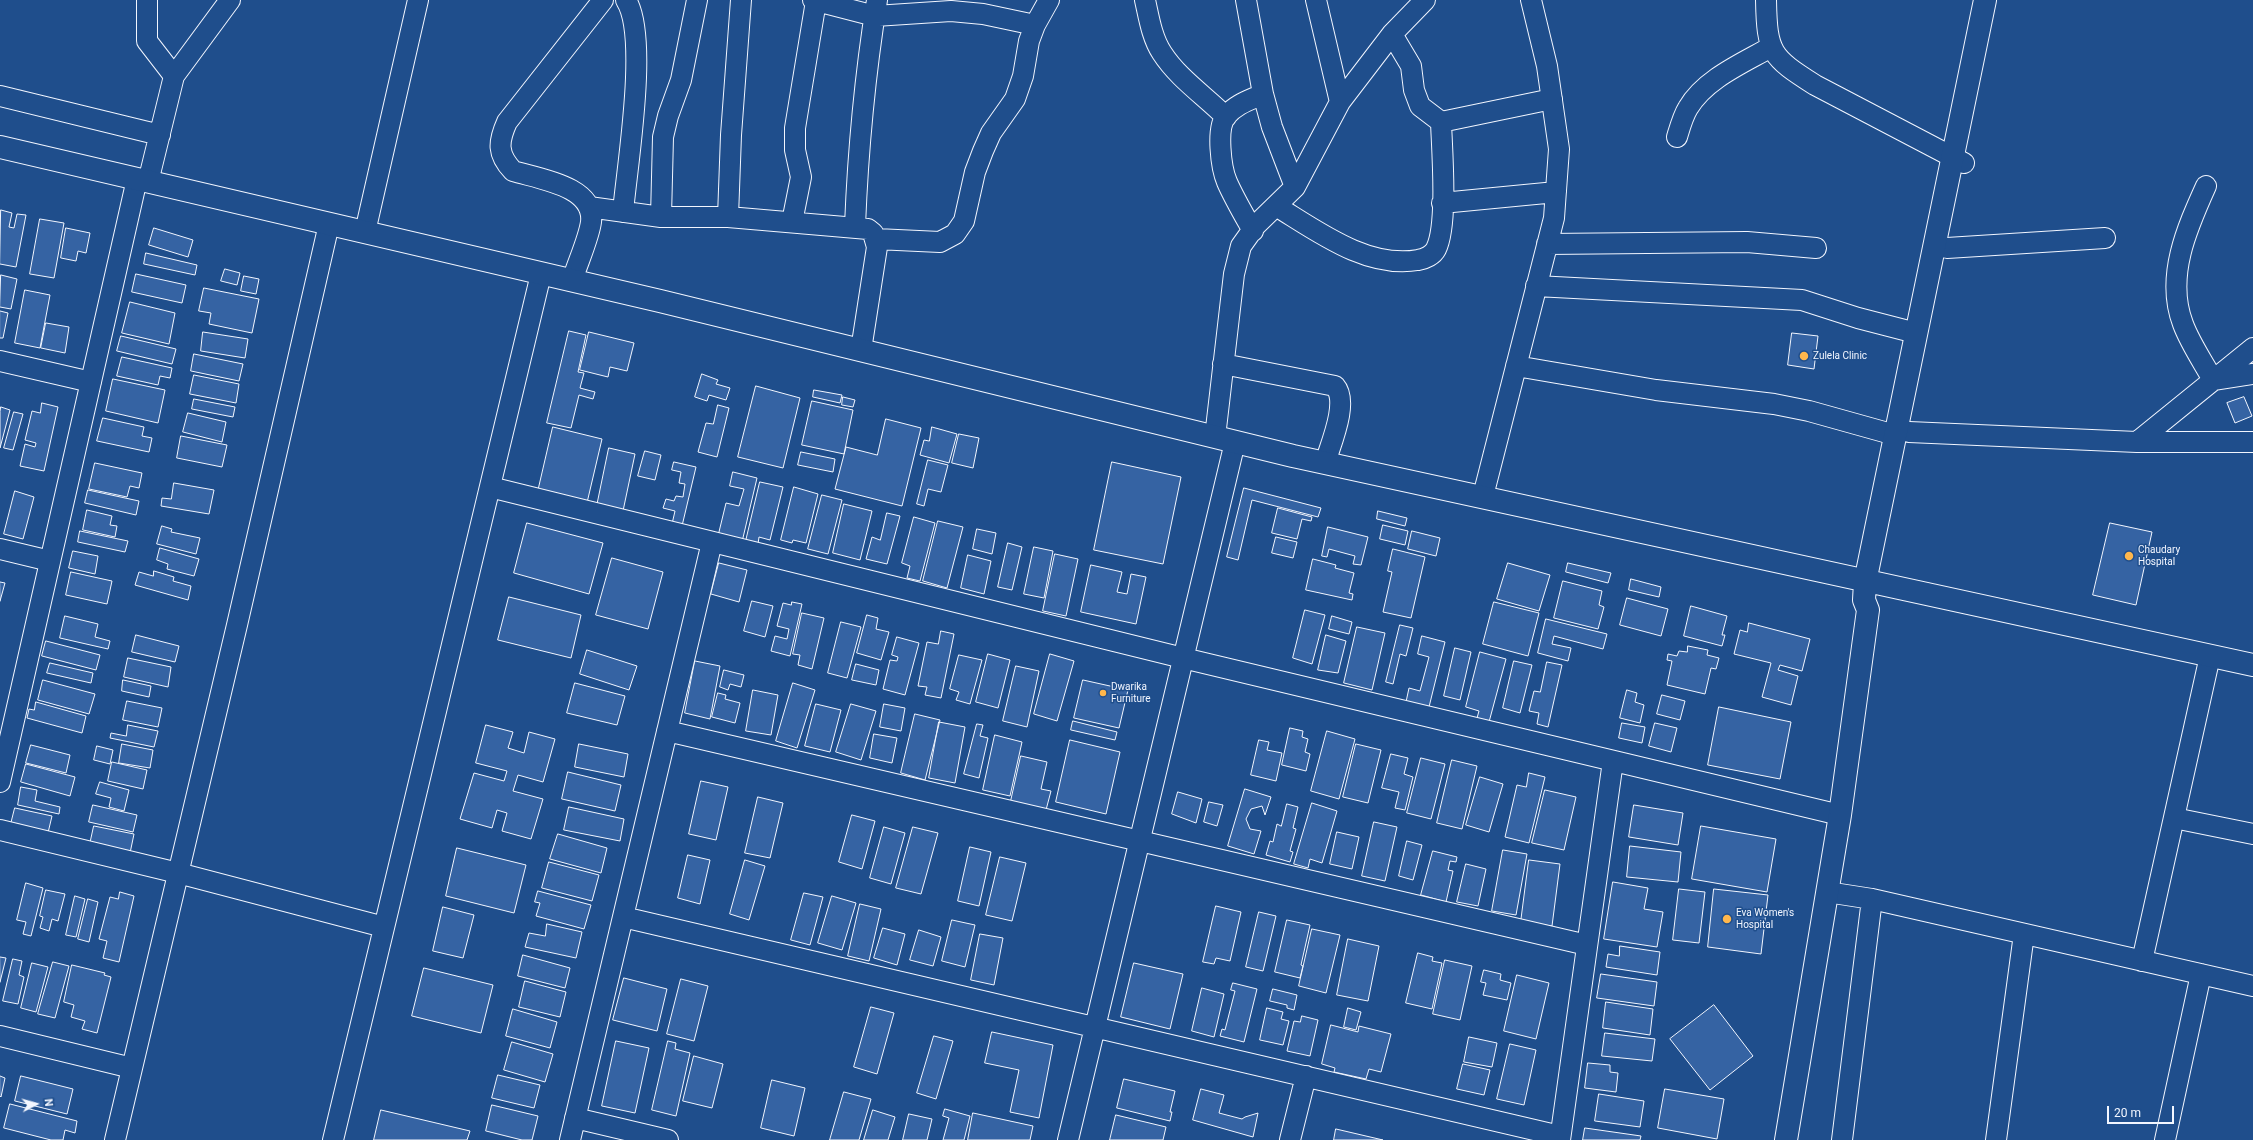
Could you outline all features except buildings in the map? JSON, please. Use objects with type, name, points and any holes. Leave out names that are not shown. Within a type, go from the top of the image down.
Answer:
[{"type":"street","points":[[147,0],[147,41],[174,76]]},
{"type":"street","points":[[0,782],[91,382],[143,181],[160,135],[174,76],[230,0]]},
{"type":"street","points":[[365,232],[418,0]]},
{"type":"street","points":[[572,281],[591,222],[589,207],[584,198],[575,191],[513,171],[506,164],[500,152],[501,137],[507,122],[603,0]]},
{"type":"street","points":[[623,212],[637,73],[631,8],[626,0]]},
{"type":"street","points":[[661,217],[663,137],[668,116],[681,80],[698,0]]},
{"type":"street","points":[[728,217],[731,135],[741,0]]},
{"type":"street","points":[[876,239],[940,242],[955,234],[964,221],[975,172],[983,151],[992,133],[1015,99],[1023,76],[1029,41],[1035,25],[1049,0]]},
{"type":"street","points":[[1145,0],[1152,30],[1161,52],[1172,67],[1226,117]]},
{"type":"street","points":[[1246,0],[1263,94],[1272,127],[1295,187]]},
{"type":"street","points":[[1316,0],[1340,102]]},
{"type":"street","points":[[1068,1140],[1183,658],[1225,439],[1223,364],[1234,274],[1241,246],[1252,231],[1295,187],[1340,102],[1392,34],[1425,0]]},
{"type":"street","points":[[1483,496],[1554,218],[1559,149],[1547,66],[1531,0]]},
{"type":"street","points":[[1766,0],[1766,19],[1771,46],[1780,59],[1815,85],[1958,160]]},
{"type":"street","points":[[1786,1140],[1840,814],[1868,610],[1864,600],[1871,583],[1902,434],[1947,248],[1958,160],[1985,0]]},
{"type":"street","points":[[1902,434],[1916,333],[1998,0]]},
{"type":"street","points":[[792,222],[801,177],[795,150],[794,128],[814,1],[876,8],[950,11],[963,6],[1035,25]]},
{"type":"street","points":[[855,226],[858,150],[866,72],[876,8]]},
{"type":"street","points":[[1392,34],[1411,66],[1414,90],[1420,106],[1441,122],[1552,99]]},
{"type":"street","points":[[1677,136],[1688,108],[1705,88],[1727,72],[1771,46]]},
{"type":"street","points":[[1252,231],[1227,180],[1222,155],[1221,134],[1226,117],[1239,104],[1263,94]]},
{"type":"street","points":[[0,96],[160,135]]},
{"type":"street","points":[[1276,206],[1323,235],[1372,258],[1409,261],[1426,258],[1436,250],[1441,231],[1441,122]]},
{"type":"street","points":[[0,147],[572,281],[1325,463],[1483,496],[1871,583],[2253,666]]},
{"type":"street","points":[[2206,186],[2188,226],[2178,264],[2176,293],[2183,323],[2213,380]]},
{"type":"street","points":[[1442,203],[1556,192]]},
{"type":"street","points":[[589,207],[661,217],[728,217],[855,226],[868,229],[876,239],[877,247],[861,350]]},
{"type":"street","points":[[115,1140],[329,224]]},
{"type":"street","points":[[1947,248],[2105,238]]},
{"type":"street","points":[[1547,244],[1747,242],[1816,248]]},
{"type":"street","points":[[333,1140],[541,274]]},
{"type":"street","points":[[1536,286],[1802,300],[1858,318],[1916,333]]},
{"type":"street","points":[[2137,442],[2253,348]]},
{"type":"street","points":[[0,361],[91,382]]},
{"type":"street","points":[[1223,364],[1335,386],[1340,392],[1342,405],[1325,463]]},
{"type":"street","points":[[1516,366],[1656,390],[1774,404],[1902,434],[2137,442],[2253,442]]},
{"type":"street","points":[[2213,380],[2253,374]]},
{"type":"street","points":[[490,487],[1183,658],[1840,814]]},
{"type":"street","points":[[570,1140],[712,542]]},
{"type":"street","points":[[0,549],[50,561]]},
{"type":"street","points":[[2142,961],[2210,656]]},
{"type":"street","points":[[667,731],[1587,946]]},
{"type":"street","points":[[622,918],[1306,1076],[1560,1138],[1613,761]]},
{"type":"street","points":[[2174,818],[2253,834]]},
{"type":"street","points":[[0,830],[178,873],[384,927]]},
{"type":"street","points":[[1827,892],[1872,899],[2253,986]]},
{"type":"street","points":[[1842,1140],[1872,899]]},
{"type":"street","points":[[1996,1140],[2024,934]]},
{"type":"street","points":[[2165,1140],[2201,974]]},
{"type":"street","points":[[0,1036],[132,1068]]},
{"type":"street","points":[[1290,1140],[1306,1076]]},
{"type":"street","points":[[575,1118],[668,1140]]},
{"type":"place","name":"Zulela Clinic","points":[[1804,356]]},
{"type":"place","name":"Chaudary Hospital","points":[[2129,556]]},
{"type":"place","name":"Dwarika Furniture","points":[[1103,693]]},
{"type":"place","name":"Eva Women's Hospital","points":[[1727,919]]}]
